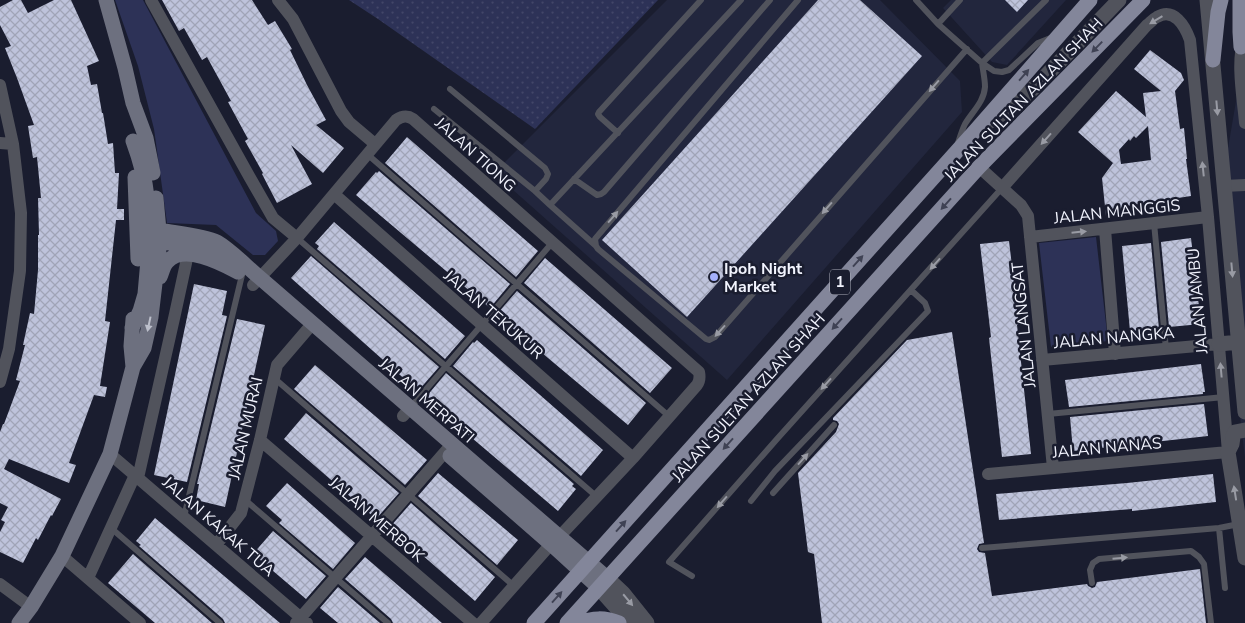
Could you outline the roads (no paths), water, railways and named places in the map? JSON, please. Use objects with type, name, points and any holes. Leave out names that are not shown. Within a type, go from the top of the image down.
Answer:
[{"type":"main road","points":[[19,623],[62,556],[110,454],[133,367],[144,348],[151,316],[155,287],[157,236],[154,182],[146,138],[134,103],[106,0]]},
{"type":"main road","name":"JALAN SULTAN AZLAN SHAH","points":[[534,623],[976,130],[1090,0]]},
{"type":"main road","name":"JALAN SULTAN AZLAN SHAH","points":[[566,623],[979,167],[1144,0]]},
{"type":"main road","points":[[1213,60],[1221,0]]},
{"type":"main road","points":[[1240,0],[1240,32],[1243,42]]},
{"type":"main road","points":[[133,367],[131,346],[138,266],[133,142],[134,103]]},
{"type":"main road","points":[[133,142],[142,167],[147,197],[148,228],[150,234],[157,236]]},
{"type":"main road","points":[[132,328],[145,294],[148,260],[147,244],[157,236]]},
{"type":"main road","name":"JALAN MERPATI","points":[[157,236],[208,239],[217,242],[224,247],[248,277]]},
{"type":"main road","name":"JALAN MERPATI","points":[[157,236],[214,252],[248,277],[309,327],[603,583]]},
{"type":"main road","points":[[155,287],[166,263],[171,258],[188,254],[217,261],[248,277]]},
{"type":"main road","points":[[578,623],[601,618],[618,623]]},
{"type":"street","points":[[151,0],[275,219],[297,238]]},
{"type":"street","points":[[278,0],[293,19],[341,111],[371,149]]},
{"type":"street","points":[[976,130],[1008,110],[1035,87],[1119,0]]},
{"type":"street","points":[[1207,0],[1245,412]]},
{"type":"street","name":"JALAN JAMBU","points":[[1002,188],[1147,25],[1157,17],[1167,15],[1179,19],[1190,40],[1208,218],[1228,452],[1245,558]]},
{"type":"street","points":[[1243,42],[1241,78],[1245,123]]},
{"type":"street","points":[[0,88],[13,144],[21,213],[20,272],[9,349],[0,382]]},
{"type":"street","name":"JALAN TIONG","points":[[248,277],[297,238],[396,120],[404,116],[409,117],[696,368],[699,372],[700,381],[670,417]]},
{"type":"street","points":[[0,143],[13,144]]},
{"type":"street","name":"JALAN LANGSAT","points":[[979,167],[1025,211],[1029,220],[1053,468]]},
{"type":"street","points":[[1224,186],[1245,185]]},
{"type":"street","name":"JALAN TEKUKUR","points":[[334,194],[633,458]]},
{"type":"street","name":"JALAN MANGGIS","points":[[1030,237],[1208,218]]},
{"type":"street","points":[[1105,229],[1114,354]]},
{"type":"street","points":[[88,578],[137,477],[188,254]]},
{"type":"street","name":"JALAN MURAI","points":[[216,545],[239,516],[260,440],[277,365],[309,327]]},
{"type":"street","points":[[1219,344],[1238,342]]},
{"type":"street","name":"JALAN NANGKA","points":[[1042,360],[1219,344]]},
{"type":"street","points":[[482,623],[670,417]]},
{"type":"street","points":[[1228,452],[1235,432],[1245,430]]},
{"type":"street","name":"JALAN MERBOK","points":[[260,440],[473,623]]},
{"type":"street","points":[[301,621],[448,448]]},
{"type":"street","name":"JALAN NANAS","points":[[988,474],[1228,452]]},
{"type":"street","name":"JALAN KAKAK TUA","points":[[110,454],[301,621]]},
{"type":"street","points":[[62,556],[140,623]]},
{"type":"street","points":[[603,583],[630,623]]},
{"type":"street","points":[[603,583],[623,593],[647,623]]},
{"type":"street","points":[[0,584],[31,607]]},
{"type":"lane","points":[[618,133],[600,117],[599,112],[701,0]]},
{"type":"lane","points":[[550,205],[741,0]]},
{"type":"lane","points":[[574,179],[597,195],[604,192],[770,0]]},
{"type":"lane","points":[[596,246],[597,236],[798,0]]},
{"type":"lane","points":[[916,0],[938,24],[982,63],[994,71],[1002,72],[1008,70],[1038,43],[1059,34]]},
{"type":"lane","points":[[938,24],[960,0]]},
{"type":"lane","points":[[982,63],[1046,0]]},
{"type":"lane","points":[[434,109],[534,191],[703,338],[709,340],[712,339],[967,50]]},
{"type":"lane","points":[[954,154],[964,125],[978,107],[985,89],[982,63]]},
{"type":"lane","points":[[450,89],[545,168],[548,174],[534,191]]},
{"type":"lane","points":[[371,149],[517,284],[670,417]]},
{"type":"lane","points":[[692,576],[669,562],[1002,188]]},
{"type":"lane","points":[[1154,223],[1166,349]]},
{"type":"lane","points":[[297,238],[596,496]]},
{"type":"lane","points":[[407,412],[552,243]]},
{"type":"lane","points":[[184,518],[248,277]]},
{"type":"lane","points":[[751,501],[775,471],[928,311],[925,304],[911,290]]},
{"type":"lane","points":[[274,378],[514,586]]},
{"type":"lane","points":[[1048,414],[1224,397]]},
{"type":"lane","points":[[773,493],[834,425]]},
{"type":"lane","points":[[244,499],[388,623]]},
{"type":"lane","points":[[982,548],[1219,528],[1240,524]]},
{"type":"lane","points":[[111,528],[220,623]]},
{"type":"lane","points":[[1219,528],[1225,588]]},
{"type":"lane","points":[[1092,583],[1090,570],[1093,562],[1099,559],[1191,552],[1199,556],[1204,564],[1211,623]]},
{"type":"place","name":"Ipoh Night Market","points":[[714,277]]}]
